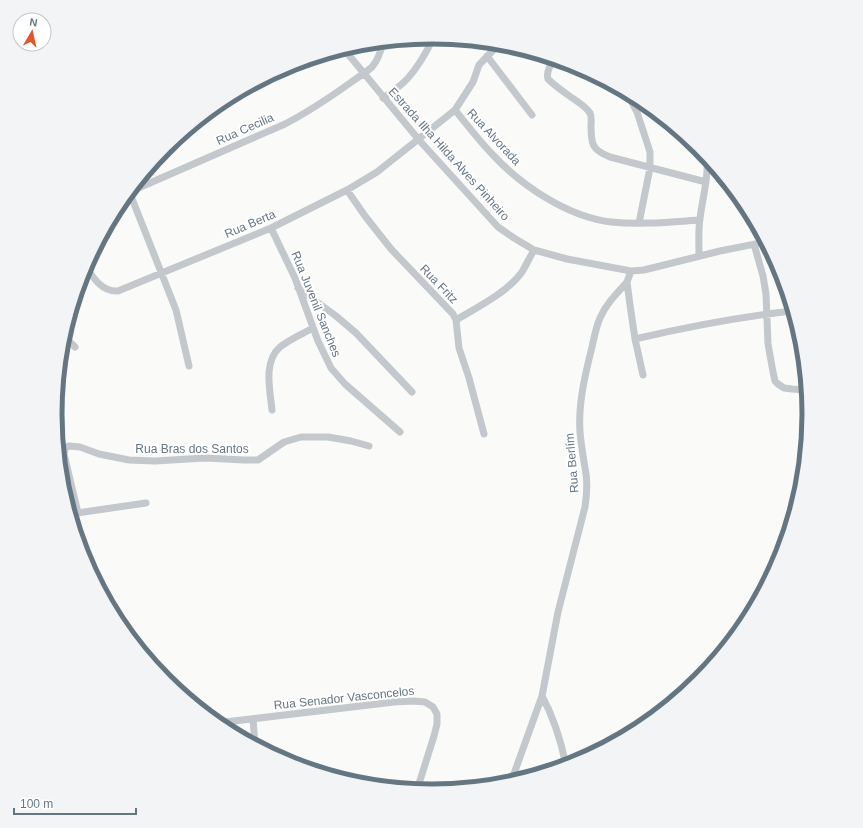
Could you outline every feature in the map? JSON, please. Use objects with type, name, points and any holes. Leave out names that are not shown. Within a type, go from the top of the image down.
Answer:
[{"type":"street","points":[[383,98],[408,78],[418,65],[430,44]]},
{"type":"street","name":"Rua Cecilia","points":[[139,188],[284,124],[326,101],[372,66],[382,47]]},
{"type":"street","name":"Rua Berta","points":[[90,272],[105,288],[114,291],[118,290],[272,228],[347,190],[377,172],[455,110],[473,82],[479,65],[494,49]]},
{"type":"street","name":"Estrada Ilha Hilda Alves Pinheiro","points":[[348,54],[418,140],[498,227],[534,250],[567,259],[631,271],[644,270],[759,242]]},
{"type":"street","points":[[487,56],[532,115]]},
{"type":"street","points":[[551,65],[548,70],[548,79],[581,104],[590,114],[592,119],[591,139],[594,149],[606,156],[706,182]]},
{"type":"street","points":[[632,103],[637,112],[650,152],[650,168],[639,223]]},
{"type":"street","name":"Rua Alvorada","points":[[455,110],[495,157],[536,192],[573,212],[611,222],[639,223],[699,220]]},
{"type":"street","points":[[699,256],[699,220],[708,167]]},
{"type":"street","name":"Rua Fritz","points":[[347,190],[391,250],[453,314],[456,320],[459,348],[469,378],[484,434]]},
{"type":"street","points":[[131,198],[178,315],[189,366]]},
{"type":"street","name":"Rua Juvenil Sanches","points":[[272,228],[295,278],[323,353],[334,373],[400,432]]},
{"type":"street","points":[[754,244],[763,276],[766,294],[768,344],[775,381],[784,388],[801,390]]},
{"type":"street","points":[[456,320],[483,304],[511,284],[521,273],[534,250]]},
{"type":"street","points":[[631,271],[627,282],[635,339],[643,375]]},
{"type":"street","name":"Rua Berlím","points":[[514,774],[542,696],[558,612],[585,507],[587,493],[586,468],[581,444],[580,420],[588,363],[595,332],[600,318],[609,303],[627,282]]},
{"type":"street","points":[[298,288],[356,333],[412,392]]},
{"type":"street","points":[[635,339],[677,329],[745,317],[787,312]]},
{"type":"street","points":[[272,410],[269,368],[274,355],[277,350],[286,343],[313,328]]},
{"type":"street","points":[[69,341],[75,347]]},
{"type":"street","name":"Rua Bras dos Santos","points":[[78,512],[64,454],[65,448],[69,446],[80,447],[99,454],[129,460],[155,461],[205,458],[258,460],[284,442],[301,437],[328,436],[369,446]]},
{"type":"street","points":[[75,513],[146,503]]},
{"type":"street","points":[[542,696],[556,728],[565,759]]},
{"type":"street","name":"Rua Senador Vasconcelos","points":[[226,722],[394,702],[425,702],[436,710],[438,718],[419,783]]},
{"type":"street","points":[[253,719],[255,739]]}]
